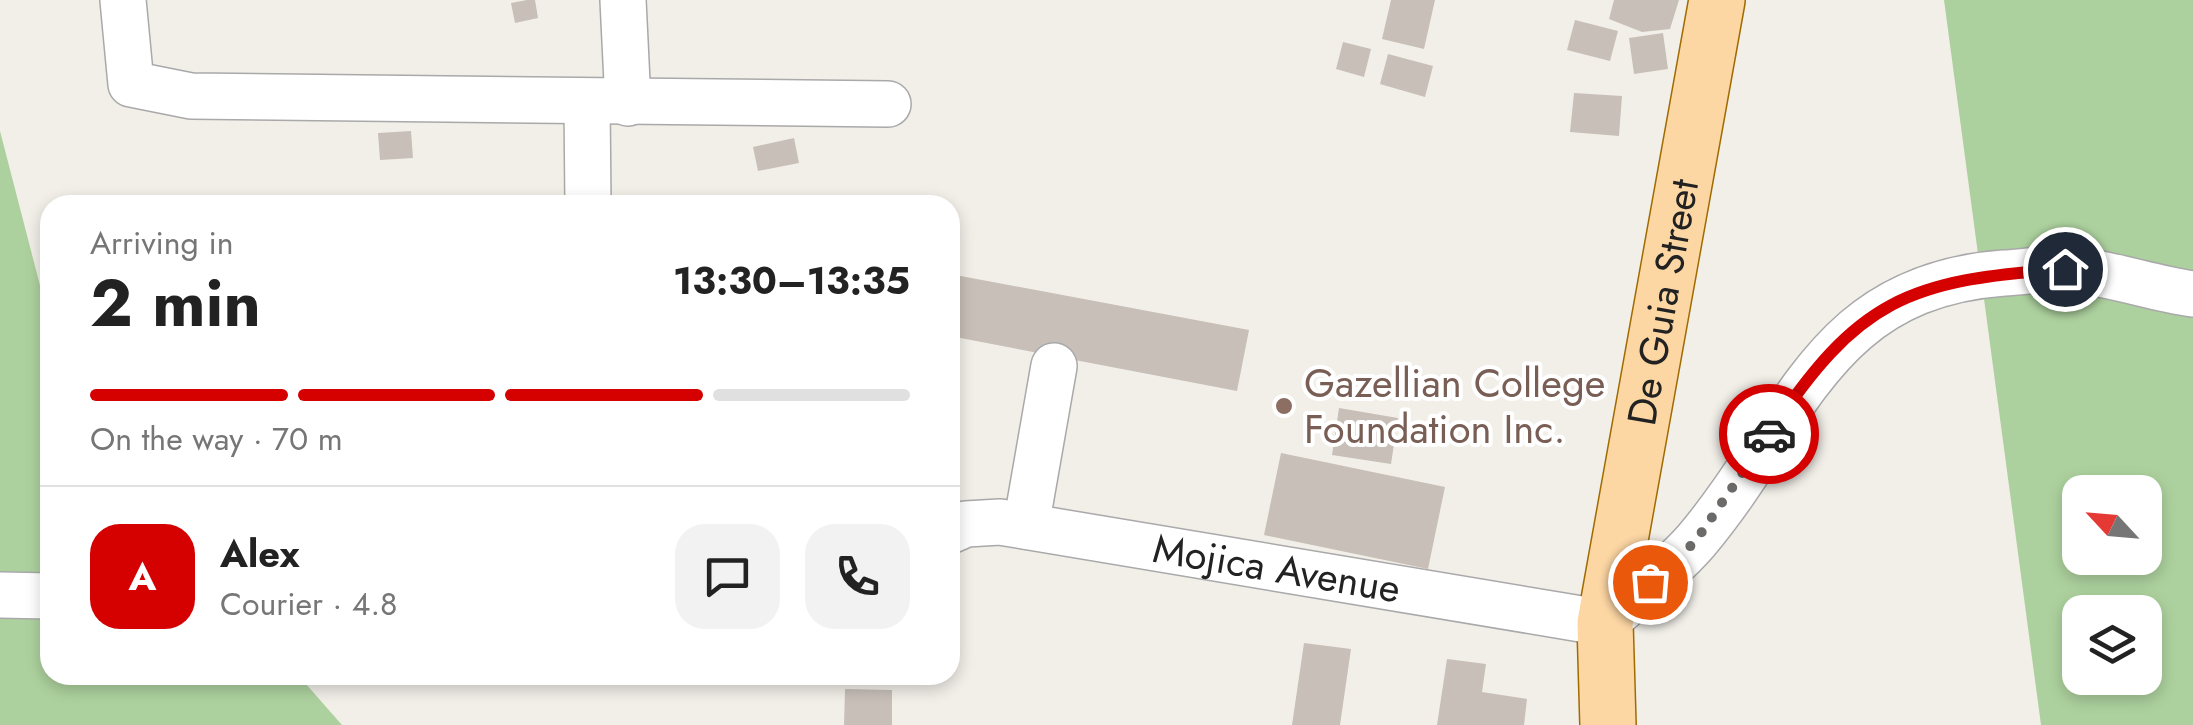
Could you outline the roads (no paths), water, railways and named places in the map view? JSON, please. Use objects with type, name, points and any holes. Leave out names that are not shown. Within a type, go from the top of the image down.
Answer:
[{"type":"main road","name":"De Guia Street","points":[[1608,725],[1606,623],[1717,0]]},
{"type":"street","points":[[123,0],[131,84],[191,96],[888,104]]},
{"type":"street","points":[[590,195],[622,0]]},
{"type":"street","points":[[1606,623],[1695,542],[1779,418],[1821,364],[1873,312],[1924,287],[1981,275],[2065,269],[2193,294]]},
{"type":"street","points":[[1026,526],[1054,366]]},
{"type":"street","name":"Mojica Avenue","points":[[960,526],[1026,526],[1606,623]]},
{"type":"street","points":[[0,595],[40,596]]},
{"type":"place","name":"Gazellian College Foundation Inc.","points":[[1284,406]]}]
